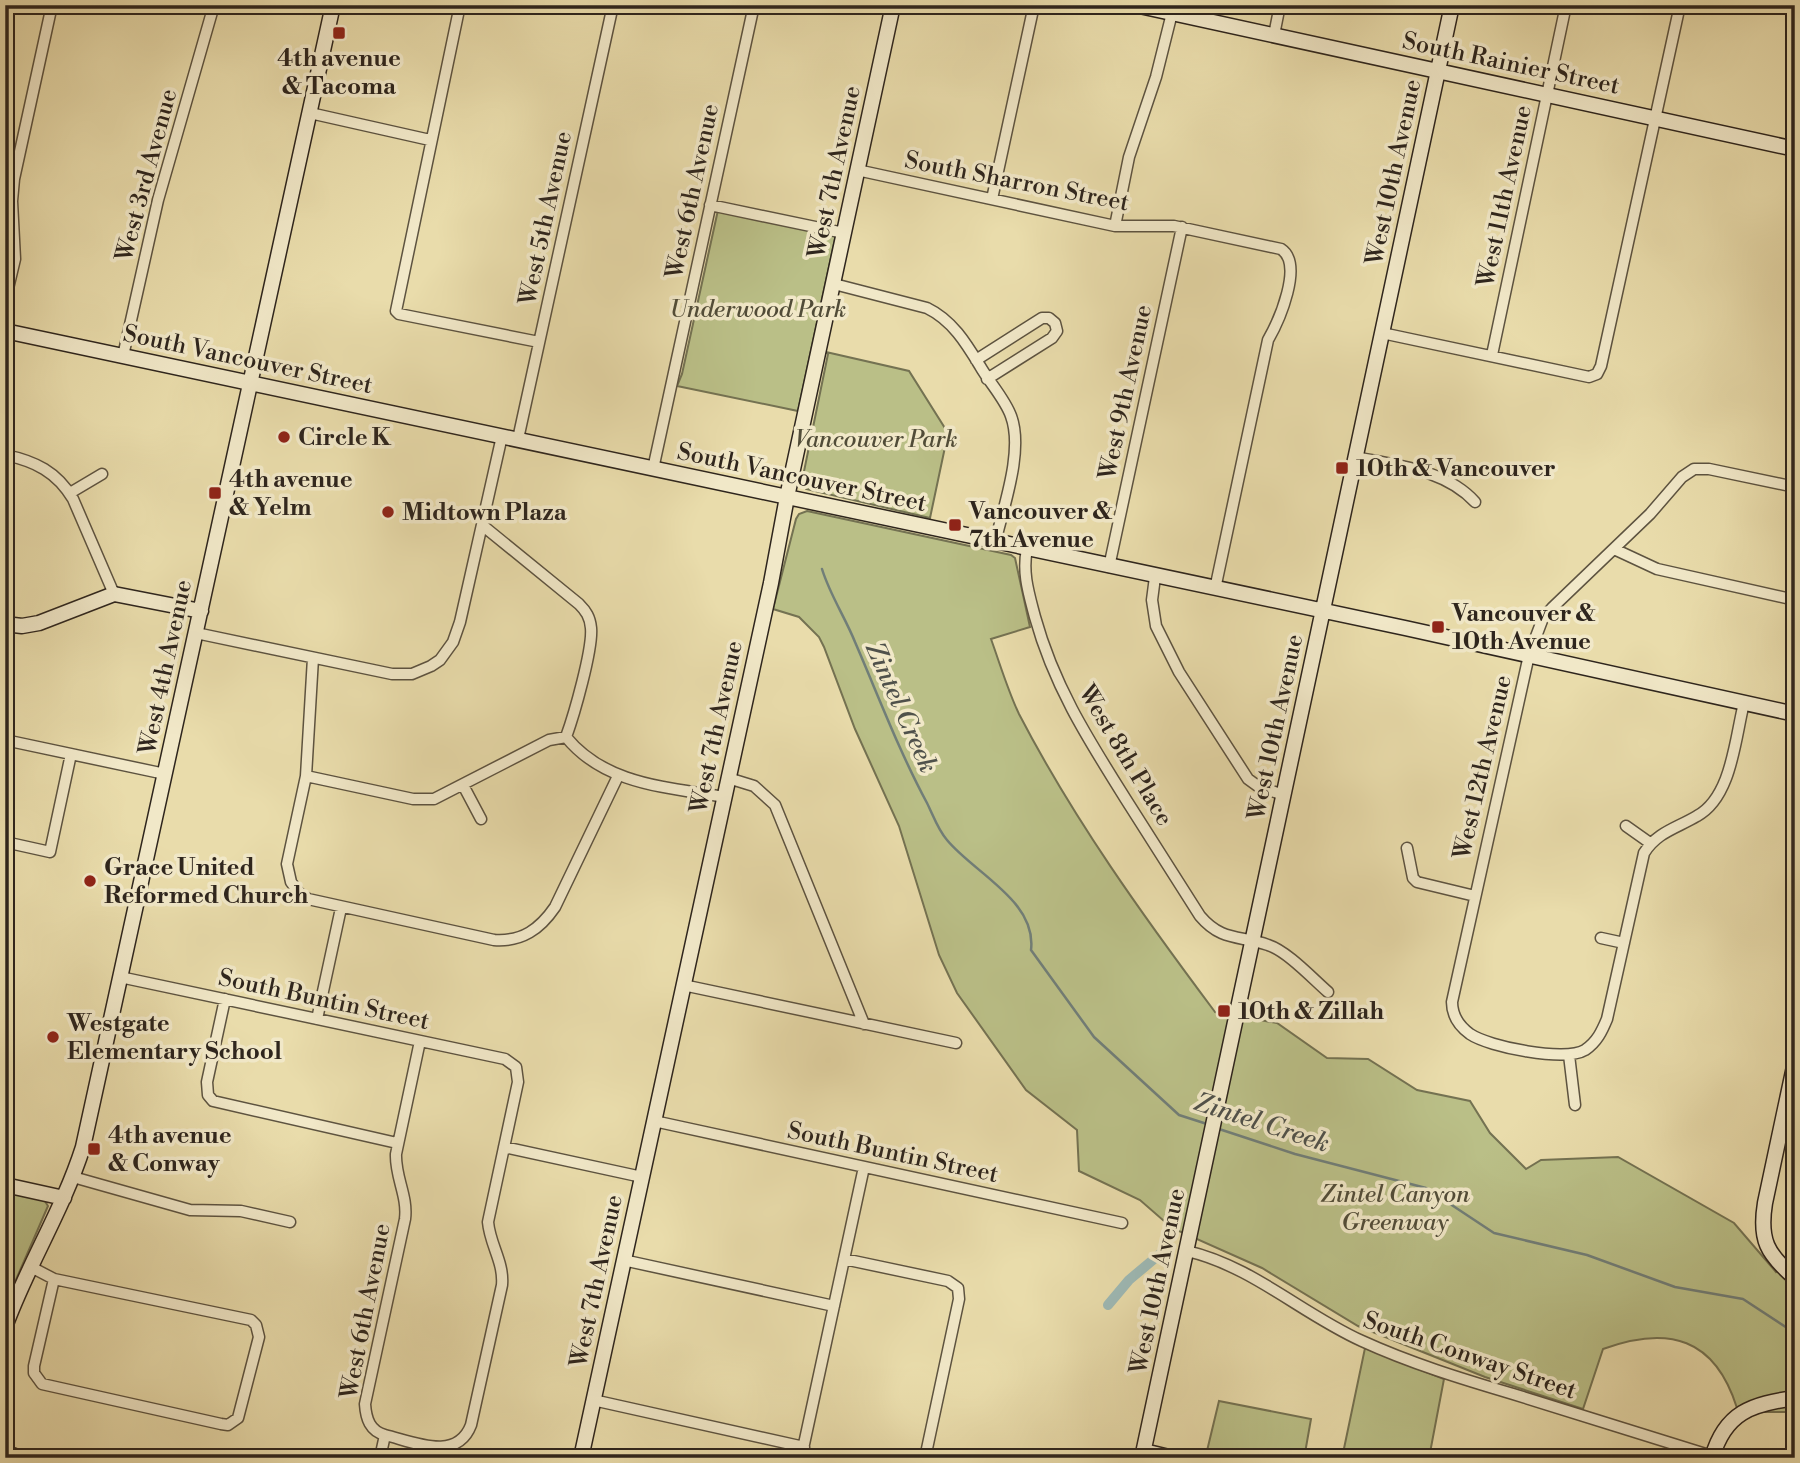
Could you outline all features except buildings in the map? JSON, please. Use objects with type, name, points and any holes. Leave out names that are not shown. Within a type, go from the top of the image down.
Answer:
[{"type":"highway","points":[[5,1456],[13,1458]]},
{"type":"street","points":[[5,301],[15,259],[12,201],[14,179],[52,5]]},
{"type":"street","name":"West 3rd Avenue","points":[[123,356],[158,200],[214,5]]},
{"type":"street","name":"West 4th Avenue","points":[[5,1327],[73,1177],[87,1130],[333,5]]},
{"type":"street","points":[[460,5],[396,311],[399,314],[539,342]]},
{"type":"street","name":"West 5th Avenue","points":[[518,439],[613,5]]},
{"type":"street","name":"West 6th Avenue","points":[[653,468],[754,5]]},
{"type":"street","name":"West 7th Avenue","points":[[581,1458],[772,579],[787,497],[893,5]]},
{"type":"street","points":[[992,200],[1034,5]]},
{"type":"street","name":"South Rainier Street","points":[[1135,5],[1795,149]]},
{"type":"street","points":[[1274,35],[1280,5]]},
{"type":"street","name":"West 10th Avenue","points":[[1143,1455],[1452,5]]},
{"type":"street","name":"West 11th Avenue","points":[[1492,355],[1566,5]]},
{"type":"street","points":[[1382,333],[1589,377],[1597,374],[1601,366],[1680,5]]},
{"type":"street","points":[[1115,226],[1132,145],[1156,77],[1172,13]]},
{"type":"street","points":[[310,113],[430,140]]},
{"type":"street","name":"South Sharron Street","points":[[858,170],[1115,226],[1182,227],[1282,249],[1290,256],[1292,268],[1281,318],[1268,340],[1215,589]]},
{"type":"street","points":[[710,205],[844,233]]},
{"type":"street","name":"West 9th Avenue","points":[[1109,567],[1182,227]]},
{"type":"street","points":[[834,284],[938,313],[958,333],[1011,415],[1014,435],[1013,462],[995,543]]},
{"type":"street","points":[[976,360],[1042,318],[1049,318],[1055,323],[1056,331],[1052,338],[987,379]]},
{"type":"street","name":"South Vancouver Street","points":[[5,331],[1795,714]]},
{"type":"street","points":[[196,633],[401,674],[422,671],[440,660],[453,642],[460,622],[502,436]]},
{"type":"street","points":[[5,455],[30,461],[49,471],[70,493],[114,594]]},
{"type":"street","points":[[1356,457],[1410,468],[1450,481],[1475,502]]},
{"type":"street","name":"West 12th Avenue","points":[[1569,1055],[1532,1051],[1482,1040],[1463,1028],[1452,1009],[1529,655],[1538,629],[1547,614],[1650,514],[1682,477],[1694,469],[1709,468],[1795,487]]},
{"type":"street","points":[[70,493],[102,474]]},
{"type":"street","points":[[482,525],[579,604],[588,615],[591,626],[590,647],[566,737]]},
{"type":"street","name":"West 8th Place","points":[[1027,549],[1024,570],[1038,628],[1079,726],[1200,916],[1219,933],[1269,945],[1328,992]]},
{"type":"street","points":[[1615,549],[1657,569],[1795,600]]},
{"type":"street","points":[[1155,576],[1152,591],[1156,626],[1179,672],[1248,779],[1259,787],[1284,795]]},
{"type":"street","points":[[5,624],[22,626],[39,622],[114,594],[201,611]]},
{"type":"street","points":[[313,658],[306,776],[287,864],[291,882],[299,893],[308,899],[494,940],[505,941],[532,932],[547,919],[555,907],[618,776]]},
{"type":"street","points":[[1575,1105],[1569,1055],[1584,1050],[1601,1034],[1607,1019],[1640,866],[1650,843],[1661,834],[1697,816],[1717,798],[1726,780],[1744,703]]},
{"type":"street","points":[[566,737],[581,752],[618,776],[724,797]]},
{"type":"street","points":[[306,776],[425,800],[442,797],[549,740],[566,737]]},
{"type":"street","points":[[5,740],[165,774]]},
{"type":"street","points":[[5,842],[50,852],[71,754]]},
{"type":"street","points":[[728,778],[754,786],[775,805],[864,1024]]},
{"type":"street","points":[[463,785],[481,819]]},
{"type":"street","points":[[1626,826],[1650,843]]},
{"type":"street","points":[[1407,848],[1413,878],[1417,882],[1475,895]]},
{"type":"street","points":[[317,1019],[341,908]]},
{"type":"street","points":[[1601,938],[1624,943]]},
{"type":"street","name":"South Buntin Street","points":[[120,977],[505,1059],[516,1067],[518,1082],[504,1147]]},
{"type":"street","points":[[683,985],[956,1043]]},
{"type":"street","points":[[225,999],[207,1082],[208,1095],[218,1104],[397,1143]]},
{"type":"street","name":"West 6th Avenue","points":[[385,1435],[374,1430],[370,1424],[365,1404],[405,1219],[404,1193],[395,1163],[420,1041]]},
{"type":"street","points":[[1795,1062],[1762,1226],[1767,1247],[1773,1257],[1795,1278]]},
{"type":"street","name":"South Buntin Street","points":[[654,1121],[1122,1223]]},
{"type":"street","points":[[380,1458],[385,1435],[441,1448],[460,1442],[469,1431],[502,1284],[502,1265],[491,1238],[488,1222],[504,1147],[642,1177]]},
{"type":"street","points":[[593,1400],[802,1452],[864,1167]]},
{"type":"street","points":[[73,1177],[190,1210],[241,1211],[290,1222]]},
{"type":"street","points":[[5,1185],[64,1198]]},
{"type":"street","name":"South Conway Street","points":[[1187,1251],[1236,1267],[1332,1326],[1387,1352],[1475,1383],[1712,1457]]},
{"type":"street","points":[[844,1259],[948,1281],[958,1288],[959,1299],[925,1458]]},
{"type":"street","points":[[623,1260],[834,1307]]},
{"type":"street","points":[[31,1267],[54,1279],[245,1317],[256,1325],[259,1337],[241,1414],[235,1422],[221,1424],[42,1384],[37,1378],[34,1366],[54,1279]]},
{"type":"street","points":[[1712,1457],[1723,1430],[1738,1414],[1764,1403],[1795,1398]]},
{"type":"street","points":[[1143,1455],[1173,1458]]},
{"type":"green space","name":"Underwood Park","points":[[718,210],[836,234],[798,411],[677,386],[682,374]]},
{"type":"green space","name":"Vancouver Park","points":[[826,352],[909,371],[948,433],[930,518],[806,489],[802,481],[828,354]]},
{"type":"green space","name":"Zintel Canyon Greenway","points":[[807,511],[1015,558],[1030,627],[991,639],[1015,705],[1086,830],[1215,1012],[1277,1023],[1327,1058],[1368,1059],[1417,1090],[1470,1101],[1490,1133],[1526,1169],[1541,1160],[1618,1157],[1734,1223],[1776,1272],[1791,1260],[1795,1263],[1795,1412],[1752,1412],[1737,1408],[1728,1384],[1716,1366],[1702,1352],[1686,1343],[1669,1339],[1649,1338],[1603,1349],[1583,1409],[1485,1377],[1358,1326],[1262,1268],[1172,1228],[1140,1200],[1079,1171],[1077,1130],[1026,1090],[957,993],[939,955],[899,826],[855,729],[819,637],[799,617],[773,609],[796,519],[799,514]]},
{"type":"green space","points":[[5,1190],[43,1198],[48,1206],[5,1305]]},
{"type":"green space","points":[[1365,1348],[1444,1379],[1429,1458],[1342,1458]]},
{"type":"green space","points":[[1219,1401],[1311,1419],[1305,1453],[1325,1458],[1219,1458],[1206,1455]]},
{"type":"waterway","name":"Zintel Creek","points":[[822,569],[907,763],[944,836],[1014,902],[1030,933],[1031,950],[1094,1037],[1179,1115],[1207,1124]]},
{"type":"waterway","name":"Zintel Creek","points":[[1216,1128],[1295,1154],[1426,1188],[1494,1233],[1587,1255],[1675,1287],[1743,1299],[1795,1333]]},
{"type":"waterway","points":[[1108,1305],[1129,1280],[1160,1254]]},
{"type":"place","name":"4th avenue & Tacoma","points":[[339,33]]},
{"type":"place","name":"Circle K","points":[[284,437]]},
{"type":"place","name":"10th & Vancouver","points":[[1342,468]]},
{"type":"place","name":"4th avenue & Yelm","points":[[215,493]]},
{"type":"place","name":"Midtown Plaza","points":[[388,512]]},
{"type":"place","name":"Vancouver & 7th Avenue","points":[[955,525]]},
{"type":"place","name":"Vancouver & 10th Avenue","points":[[1438,627]]},
{"type":"place","name":"Grace United Reformed Church","points":[[90,881]]},
{"type":"place","name":"10th & Zillah","points":[[1224,1011]]},
{"type":"place","name":"Westgate Elementary School","points":[[53,1037]]},
{"type":"place","name":"4th avenue & Conway","points":[[94,1149]]}]
